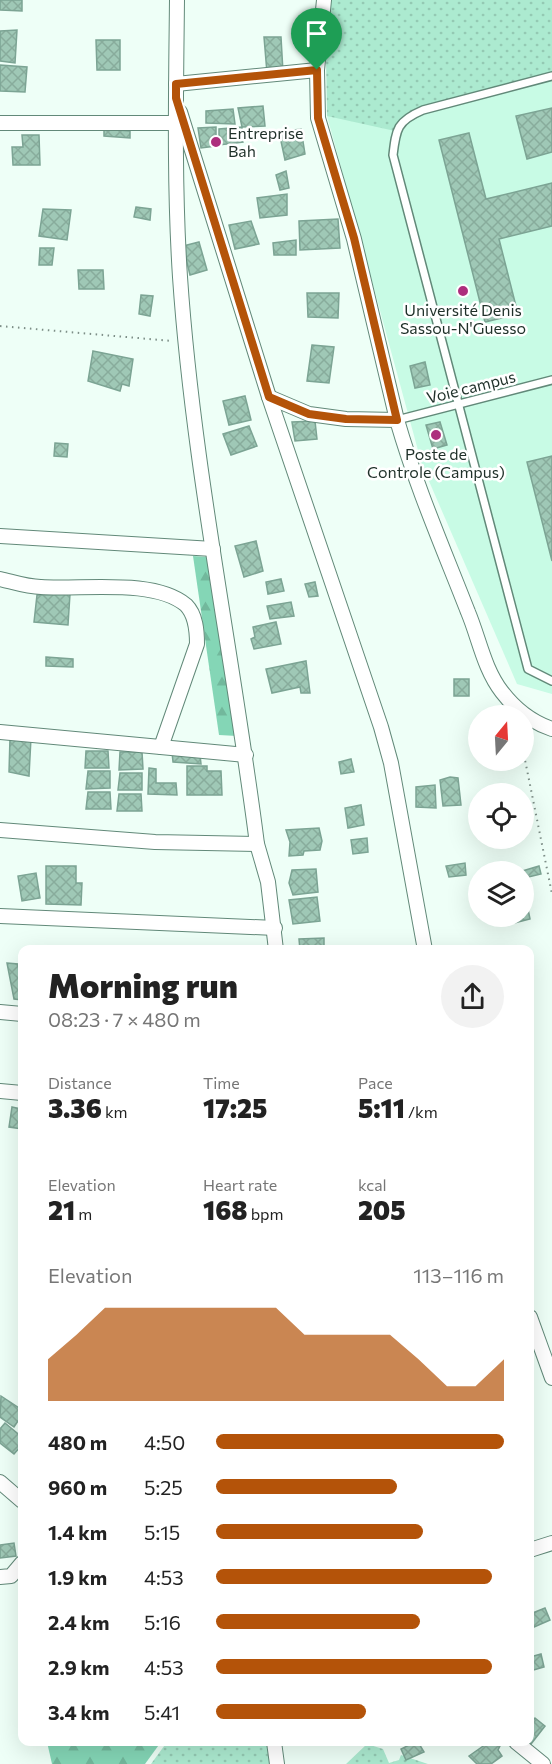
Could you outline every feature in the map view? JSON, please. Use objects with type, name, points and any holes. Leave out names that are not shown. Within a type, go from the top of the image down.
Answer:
[{"type":"street","points":[[177,0],[175,172],[187,342],[213,549],[246,755],[257,844],[268,882],[276,945]]},
{"type":"street","points":[[324,0],[317,70],[318,118],[354,238],[397,420],[413,477],[476,632],[485,660],[500,690],[516,709],[540,725],[552,729]]},
{"type":"street","points":[[176,84],[317,70]]},
{"type":"street","points":[[176,98],[269,397],[386,745],[424,945]]},
{"type":"street","points":[[0,123],[176,123]]},
{"type":"street","points":[[269,397],[309,414],[346,419],[397,420]]},
{"type":"street","points":[[0,536],[213,549]]},
{"type":"street","points":[[0,579],[39,587],[142,589],[170,596],[187,606],[197,628],[197,644],[161,747]]},
{"type":"street","points":[[0,732],[246,755]]},
{"type":"street","points":[[0,831],[155,842],[257,844]]},
{"type":"street","points":[[0,916],[275,928]]},
{"type":"street","points":[[0,1012],[18,1014]]},
{"type":"street","points":[[0,1091],[18,1093]]},
{"type":"street","points":[[534,1328],[552,1378]]},
{"type":"street","points":[[0,1482],[18,1497]]},
{"type":"street","points":[[534,1549],[552,1543]]},
{"type":"street","points":[[0,1587],[5,1576],[18,1566]]},
{"type":"street","points":[[275,1746],[277,1764]]},
{"type":"street","points":[[521,1746],[543,1764]]},
{"type":"lane","points":[[552,76],[423,110],[406,117],[395,131],[393,155],[399,187],[459,404],[528,669],[552,681]]},
{"type":"lane","name":"Voie campus","points":[[397,420],[552,380]]},
{"type":"path","points":[[0,326],[187,342]]},
{"type":"path","points":[[527,771],[552,894]]},
{"type":"shaded area","points":[[325,0],[552,0],[552,76],[437,106],[395,131],[327,116]]},
{"type":"shaded area","name":"Université Denis Sassou-N'Guesso","points":[[329,0],[552,0],[552,694],[517,684],[422,465],[327,116]]},
{"type":"shaded area","points":[[164,1746],[268,1746],[270,1764],[151,1764]]},
{"type":"shaded area","points":[[365,1746],[373,1746],[383,1749],[389,1763],[399,1760],[401,1755],[428,1764],[346,1764]]},
{"type":"green space","points":[[193,556],[208,557],[237,736],[219,735]]},
{"type":"green space","points":[[48,1746],[158,1746],[145,1764],[52,1764]]},
{"type":"building","points":[[0,0],[22,0],[22,11],[0,10]]},
{"type":"building","points":[[17,30],[15,63],[0,61],[0,31]]},
{"type":"building","points":[[264,37],[281,37],[283,72],[267,73]]},
{"type":"building","points":[[96,40],[120,40],[120,70],[97,70]]},
{"type":"building","points":[[0,65],[27,67],[25,92],[0,91]]},
{"type":"building","points":[[263,106],[265,126],[242,127],[238,108]]},
{"type":"building","points":[[552,108],[552,152],[527,159],[516,116]]},
{"type":"building","points":[[233,109],[235,124],[206,123],[206,111]]},
{"type":"building","points":[[216,127],[216,146],[201,148],[198,128]]},
{"type":"building","points":[[242,127],[243,142],[219,145],[219,129]]},
{"type":"building","points":[[104,129],[130,131],[130,138],[104,136]]},
{"type":"building","points":[[301,129],[305,154],[285,160],[279,132]]},
{"type":"building","points":[[469,133],[486,199],[552,183],[552,226],[499,239],[518,314],[485,322],[439,140]]},
{"type":"building","points":[[22,135],[39,135],[40,165],[13,165],[12,147],[23,147]]},
{"type":"building","points":[[286,171],[289,188],[280,190],[276,175]]},
{"type":"building","points":[[287,194],[287,215],[260,218],[257,198]]},
{"type":"building","points":[[136,207],[151,209],[150,220],[134,217]]},
{"type":"building","points":[[43,209],[71,210],[67,240],[39,236]]},
{"type":"building","points":[[338,219],[340,248],[300,250],[299,221]]},
{"type":"building","points":[[251,221],[259,244],[235,249],[229,225]]},
{"type":"building","points":[[296,240],[296,255],[274,255],[273,243]]},
{"type":"building","points":[[199,242],[207,270],[190,275],[183,246]]},
{"type":"building","points":[[40,248],[54,248],[52,265],[39,265]]},
{"type":"building","points":[[78,270],[103,270],[104,289],[79,289]]},
{"type":"building","points":[[307,293],[339,293],[338,318],[308,317]]},
{"type":"building","points":[[141,295],[153,296],[150,316],[139,314]]},
{"type":"building","points":[[312,345],[334,347],[329,383],[307,381]]},
{"type":"building","points":[[93,351],[133,359],[129,386],[122,384],[120,391],[88,381]]},
{"type":"building","points":[[425,362],[430,385],[415,388],[410,366]]},
{"type":"building","points":[[245,396],[251,420],[229,425],[223,401]]},
{"type":"building","points":[[315,421],[317,439],[295,441],[292,422]]},
{"type":"building","name":"Poste de Controle (Campus)","points":[[440,422],[447,445],[433,449],[426,425]]},
{"type":"building","points":[[249,426],[257,446],[231,455],[223,434]]},
{"type":"building","points":[[55,443],[68,444],[67,457],[54,456]]},
{"type":"building","points":[[552,456],[552,561],[527,462]]},
{"type":"building","points":[[256,541],[263,571],[244,577],[235,546]]},
{"type":"building","points":[[281,579],[284,591],[268,594],[266,582]]},
{"type":"building","points":[[315,582],[318,596],[309,597],[305,584]]},
{"type":"building","points":[[70,594],[68,625],[34,622],[37,595]]},
{"type":"building","points":[[291,602],[294,616],[270,619],[267,606]]},
{"type":"building","points":[[276,622],[281,644],[254,649],[251,639],[255,637],[253,627]]},
{"type":"building","points":[[46,657],[73,659],[73,667],[46,666]]},
{"type":"building","points":[[306,661],[310,693],[301,693],[300,687],[272,693],[266,669]]},
{"type":"building","points":[[454,679],[469,679],[469,696],[454,696]]},
{"type":"building","points":[[10,738],[31,738],[29,776],[9,772]]},
{"type":"building","points":[[86,751],[108,751],[109,768],[85,768]]},
{"type":"building","points":[[120,752],[142,752],[143,769],[119,770]]},
{"type":"building","points":[[172,752],[200,755],[201,764],[173,762]]},
{"type":"building","points":[[351,759],[354,772],[341,774],[339,762]]},
{"type":"building","points":[[187,766],[207,766],[207,771],[221,771],[222,795],[187,795]]},
{"type":"building","points":[[149,768],[156,769],[156,783],[176,783],[177,795],[148,794]]},
{"type":"building","points":[[88,771],[110,771],[110,788],[86,789]]},
{"type":"building","points":[[120,773],[142,773],[142,790],[118,790]]},
{"type":"building","points":[[450,777],[458,778],[461,805],[443,806],[440,780]]},
{"type":"building","points":[[435,785],[436,808],[416,807],[416,787]]},
{"type":"building","points":[[88,792],[110,792],[111,809],[86,809]]},
{"type":"building","points":[[119,794],[141,794],[142,811],[117,811]]},
{"type":"building","points":[[361,805],[364,825],[348,828],[345,808]]},
{"type":"building","points":[[319,828],[322,841],[320,850],[304,851],[303,855],[289,856],[290,842],[286,830]]},
{"type":"building","points":[[367,838],[368,852],[353,854],[351,840]]},
{"type":"building","points":[[465,863],[466,875],[449,877],[446,866]]},
{"type":"building","points":[[46,866],[76,866],[76,883],[82,883],[81,905],[46,904]]},
{"type":"building","points":[[539,866],[541,874],[534,876],[534,868]]},
{"type":"building","points":[[316,869],[318,892],[293,895],[289,883],[292,870]]},
{"type":"building","points":[[36,873],[40,898],[22,901],[18,876]]},
{"type":"building","points":[[317,897],[320,921],[293,924],[289,900]]},
{"type":"building","points":[[324,938],[324,945],[300,945],[299,939]]},
{"type":"building","points":[[7,963],[18,964],[18,1000],[14,999]]},
{"type":"building","points":[[12,1107],[18,1108],[18,1128],[9,1127]]},
{"type":"building","points":[[1,1396],[18,1407],[18,1421],[14,1427],[0,1417]]},
{"type":"building","points":[[5,1423],[18,1434],[18,1450],[14,1454],[0,1443],[0,1429]]},
{"type":"building","points":[[14,1543],[16,1556],[0,1558],[0,1545]]},
{"type":"building","points":[[545,1608],[550,1620],[534,1627],[534,1612]]},
{"type":"building","points":[[541,1654],[544,1667],[534,1670],[534,1656]]},
{"type":"building","points":[[534,1719],[545,1726],[534,1740]]},
{"type":"building","points":[[407,1746],[420,1746],[424,1752],[406,1760],[401,1749]]},
{"type":"building","points":[[483,1746],[500,1746],[498,1750],[502,1756],[491,1764],[477,1764],[469,1756]]},
{"type":"place","name":"Entreprise Bah","points":[[216,142]]},
{"type":"place","name":"Université Denis Sassou-N'Guesso","points":[[463,291]]},
{"type":"place","name":"Poste de Controle (Campus)","points":[[436,435]]},
{"type":"route","points":[[317,70],[318,118],[336,185],[354,238],[397,420],[346,419],[309,414],[269,397],[176,98],[176,84],[317,70]]}]
